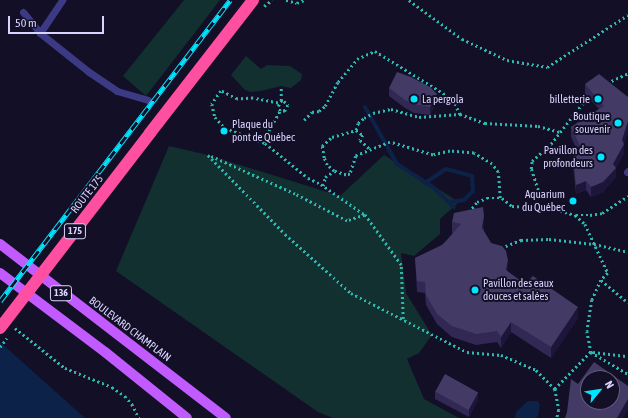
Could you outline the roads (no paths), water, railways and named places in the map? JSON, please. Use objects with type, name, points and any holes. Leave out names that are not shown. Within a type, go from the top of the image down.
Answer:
[{"type":"highway","name":"ROUTE 175","points":[[6,327],[150,133],[253,0]]},
{"type":"main road","name":"BOULEVARD CHAMPLAIN","points":[[0,244],[226,418]]},
{"type":"main road","name":"136","points":[[0,273],[105,352],[187,418]]},
{"type":"lane","points":[[40,33],[62,0]]},
{"type":"lane","points":[[23,12],[40,33],[89,72],[117,91],[148,100]]},
{"type":"water","points":[[0,342],[85,418],[0,418]]},
{"type":"water","points":[[528,401],[538,401],[540,405],[538,416],[536,418],[515,418],[516,412]]},
{"type":"waterway","points":[[365,107],[397,164],[433,187],[454,207]]},
{"type":"waterway","points":[[425,183],[446,169],[472,176],[473,191],[464,200],[449,202]]},
{"type":"railway","points":[[0,301],[230,0]]},
{"type":"place","name":"La pergola","points":[[414,99]]},
{"type":"place","name":"billetterie","points":[[598,99]]},
{"type":"place","name":"Boutique souvenir","points":[[618,123]]},
{"type":"place","name":"Plaque du pont de Québec","points":[[224,131]]},
{"type":"place","name":"Pavillon des profondeurs","points":[[601,157]]},
{"type":"place","name":"Aquarium du Québec","points":[[573,201]]},
{"type":"place","name":"Pavillon des eaux douces et salées","points":[[475,290]]}]
